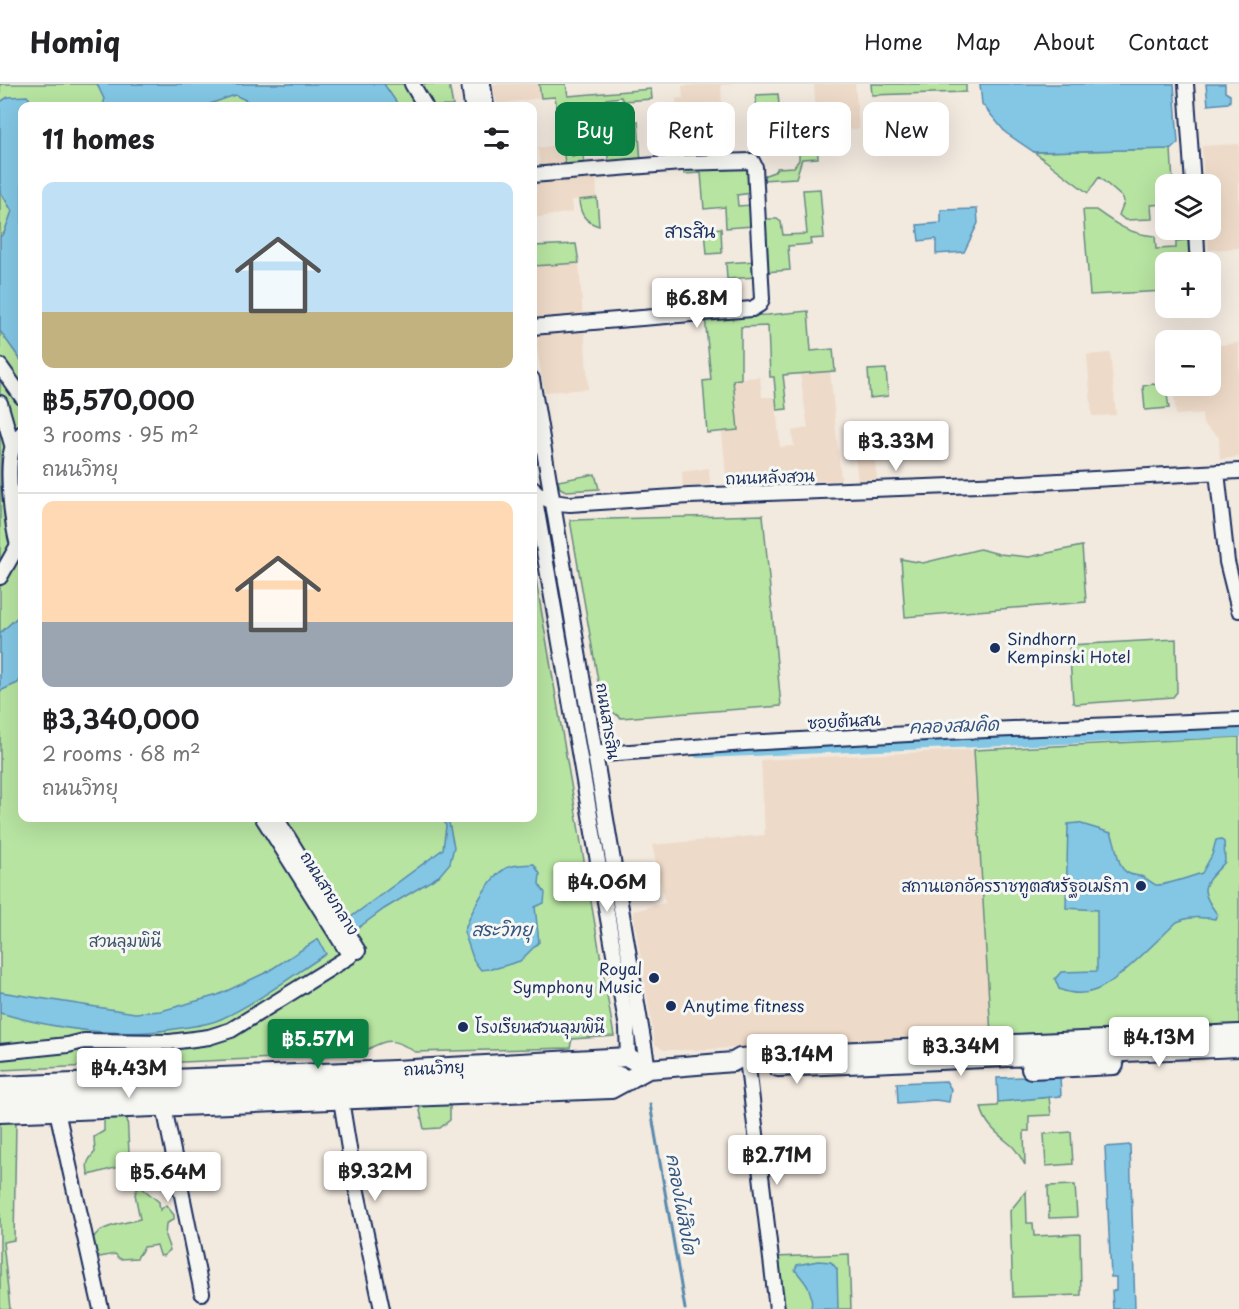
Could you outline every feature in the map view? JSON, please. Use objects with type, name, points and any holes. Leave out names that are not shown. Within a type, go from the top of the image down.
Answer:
[{"type":"main road","name":"ถนนวิทยุ","points":[[1100,1053],[1239,1034]]},
{"type":"main road","name":"ถนนวิทยุ","points":[[741,1065],[740,1058],[750,1057],[971,1059],[1215,1048],[1238,1055]]},
{"type":"main road","name":"ถนนวิทยุ","points":[[0,1113],[164,1107],[257,1090],[341,1100],[396,1091],[610,1073],[629,1080],[648,1069],[741,1065],[869,1070],[971,1059],[1100,1053],[1238,1055]]},
{"type":"main road","points":[[628,1057],[648,1069]]},
{"type":"main road","name":"ถนนวิทยุ","points":[[0,1101],[257,1090],[628,1057]]},
{"type":"main road","name":"ถนนวิทยุ","points":[[0,1086],[396,1091]]},
{"type":"street","points":[[412,84],[423,102]]},
{"type":"street","points":[[1186,84],[1192,174]]},
{"type":"street","points":[[471,98],[479,96],[483,86]]},
{"type":"street","points":[[483,86],[485,102]]},
{"type":"street","points":[[537,175],[616,167],[749,160],[755,167],[762,299],[755,308],[537,327]]},
{"type":"street","points":[[1196,240],[1197,251]]},
{"type":"street","points":[[0,366],[18,391]]},
{"type":"street","points":[[0,404],[12,448],[6,495],[18,541]]},
{"type":"street","name":"ถนนสารสิน","points":[[537,409],[648,1069]]},
{"type":"street","points":[[12,448],[18,439]]},
{"type":"street","name":"ถนนหลังสวน","points":[[553,503],[1005,484],[1239,471]]},
{"type":"street","points":[[1217,472],[1227,562],[1239,610]]},
{"type":"street","points":[[537,493],[553,503]]},
{"type":"street","name":"ถนนสารสิน","points":[[537,511],[627,1028],[628,1057]]},
{"type":"street","points":[[0,577],[18,549]]},
{"type":"street","name":"ซอยต้นสน","points":[[596,751],[605,754],[746,743],[963,731],[1239,720]]},
{"type":"street","name":"ถนนสายกลาง","points":[[266,822],[293,855]]},
{"type":"street","name":"ถนนสายกลาง","points":[[0,1052],[68,1046],[84,1041],[170,1042],[209,1037],[231,1030],[354,954],[293,855],[278,822]]},
{"type":"street","points":[[741,1065],[777,1309]]},
{"type":"street","points":[[341,1100],[353,1173],[382,1309]]},
{"type":"street","points":[[164,1107],[202,1293]]},
{"type":"street","points":[[57,1111],[100,1309]]},
{"type":"shaded area","points":[[492,84],[539,84],[541,98],[496,102]]},
{"type":"shaded area","points":[[735,84],[721,85],[722,102],[676,102],[676,99],[683,98],[682,86]]},
{"type":"shaded area","points":[[814,84],[855,84],[859,129],[851,130],[851,102],[815,102]]},
{"type":"shaded area","points":[[1239,144],[1239,248],[1209,250],[1208,240],[1221,240],[1221,174],[1203,174],[1202,146]]},
{"type":"shaded area","points":[[555,145],[555,156],[564,156],[566,169],[541,171],[538,148]]},
{"type":"shaded area","points":[[676,156],[724,156],[724,158],[676,160]]},
{"type":"shaded area","points":[[596,172],[597,198],[571,200],[572,212],[537,217],[537,178]]},
{"type":"shaded area","points":[[579,263],[583,319],[537,323],[537,266]]},
{"type":"shaded area","points":[[584,326],[588,389],[545,392],[537,351],[537,330]]},
{"type":"shaded area","points":[[1239,343],[1239,457],[1220,459],[1219,437],[1203,424],[1202,413],[1176,415],[1174,396],[1221,396],[1221,345]]},
{"type":"shaded area","points":[[1110,353],[1116,415],[1092,416],[1087,355]]},
{"type":"shaded area","points":[[830,371],[841,480],[727,485],[722,432],[738,430],[732,379],[760,377],[762,397],[775,397],[780,447],[794,446],[792,431],[808,428],[800,374]]},
{"type":"shaded area","points":[[874,454],[877,479],[858,481],[855,456]]},
{"type":"shaded area","points":[[709,468],[710,485],[683,487],[682,472]]},
{"type":"shaded area","points":[[1239,737],[1239,1026],[687,1050],[664,1050],[655,1044],[633,911],[665,903],[652,845],[765,835],[761,760]]},
{"type":"green space","name":"สวนลุมพินี","points":[[0,84],[449,84],[452,102],[18,102],[18,822],[537,822],[537,585],[614,1036],[572,1039],[570,1048],[415,1052],[390,1041],[365,1051],[365,1054],[0,1070]]},
{"type":"green space","points":[[539,84],[566,84],[568,96],[651,89],[652,99],[623,101],[621,97],[606,99],[606,102],[556,102],[555,97],[541,98]]},
{"type":"green space","points":[[871,84],[966,84],[966,92],[872,95]]},
{"type":"green space","points":[[778,94],[779,102],[756,102],[756,95]]},
{"type":"green space","points":[[635,121],[638,121],[641,163],[609,165],[608,156],[635,156]]},
{"type":"green space","points":[[1171,149],[1172,174],[1155,174],[1155,205],[1151,205],[1152,219],[1125,220],[1119,215],[1124,202],[1123,198],[1099,177],[1088,193],[1034,152]]},
{"type":"green space","points":[[564,156],[583,156],[585,167],[566,169]]},
{"type":"green space","points":[[799,156],[818,156],[818,158],[802,159],[796,178],[761,180],[760,177],[774,172],[777,168],[794,167]]},
{"type":"green space","points":[[748,164],[752,193],[737,195],[738,206],[752,205],[753,226],[726,228],[725,207],[704,209],[701,173],[684,174],[683,166]]},
{"type":"green space","points":[[820,189],[824,238],[810,239],[811,244],[788,246],[790,270],[765,272],[762,219],[777,219],[781,222],[783,235],[807,234],[803,190]]},
{"type":"green space","points":[[597,198],[599,226],[584,217],[579,200]]},
{"type":"green space","points":[[1083,210],[1096,210],[1124,228],[1155,236],[1156,249],[1176,248],[1176,241],[1188,240],[1189,252],[1155,252],[1155,292],[1090,295]]},
{"type":"green space","points":[[721,228],[722,253],[707,254],[705,230]]},
{"type":"green space","points":[[576,244],[579,263],[537,266],[537,246]]},
{"type":"green space","points":[[756,261],[756,277],[727,279],[726,263]]},
{"type":"green space","points":[[808,311],[811,351],[833,349],[835,371],[783,375],[787,409],[777,410],[774,377],[770,377],[768,326],[741,327],[741,379],[733,380],[738,430],[707,433],[703,381],[711,380],[705,316],[768,315]]},
{"type":"green space","points":[[886,369],[888,396],[870,398],[868,370]]},
{"type":"green space","points":[[1155,385],[1155,396],[1167,396],[1169,408],[1145,410],[1143,386]]},
{"type":"green space","points":[[595,474],[599,489],[566,491],[560,488],[558,481]]},
{"type":"green space","points":[[763,515],[781,706],[621,718],[602,704],[570,520]]},
{"type":"green space","points":[[1082,546],[1086,602],[905,617],[901,559],[923,563],[980,549],[999,554],[1029,557]]},
{"type":"green space","points":[[1176,639],[1177,692],[1173,697],[1076,704],[1073,702],[1069,645]]},
{"type":"green space","points":[[1239,737],[1239,1026],[991,1035],[974,750]]},
{"type":"green space","points":[[1049,1097],[1051,1115],[1029,1116],[1029,1131],[1024,1131],[1025,1165],[1015,1149],[989,1124],[981,1107],[997,1106],[998,1102]]},
{"type":"green space","points":[[418,1101],[450,1103],[450,1120],[440,1128],[424,1129]]},
{"type":"green space","points":[[127,1114],[129,1153],[126,1165],[89,1175],[87,1165],[95,1152],[94,1137],[104,1131],[104,1116]]},
{"type":"green space","points":[[0,1122],[16,1122],[14,1240],[3,1242],[10,1309],[0,1309]]},
{"type":"green space","points":[[1071,1132],[1073,1164],[1046,1166],[1044,1134]]},
{"type":"green space","points":[[1075,1185],[1077,1217],[1049,1218],[1048,1186]]},
{"type":"green space","points":[[141,1187],[159,1202],[160,1210],[166,1205],[174,1215],[174,1219],[166,1224],[165,1236],[170,1250],[163,1256],[160,1255],[157,1245],[144,1247],[137,1258],[120,1259],[115,1254],[100,1257],[90,1255],[90,1245],[99,1232],[114,1225],[140,1219],[135,1194]]},
{"type":"green space","points":[[1026,1191],[1027,1223],[1033,1223],[1034,1236],[1080,1234],[1081,1295],[1013,1297],[1010,1211]]},
{"type":"green space","points":[[849,1254],[851,1309],[783,1309],[776,1257]]},
{"type":"water","points":[[97,84],[384,84],[396,102],[250,102],[235,95],[215,102],[104,102]]},
{"type":"water","points":[[980,84],[1174,84],[1178,143],[1171,149],[1034,152],[1006,133],[982,104]]},
{"type":"water","points":[[1206,84],[1225,84],[1225,92],[1230,95],[1230,101],[1208,105]]},
{"type":"water","points":[[27,96],[32,102],[18,102],[18,356],[0,331],[0,237],[4,233],[12,211],[0,191],[0,102],[8,97]]},
{"type":"water","points":[[977,209],[978,223],[964,252],[936,254],[936,239],[919,241],[917,225],[941,223],[941,210]]},
{"type":"water","points":[[18,617],[18,683],[0,691],[0,633]]},
{"type":"water","points":[[444,822],[449,822],[454,847],[450,863],[439,876],[384,909],[354,931],[347,920],[443,849]]},
{"type":"water","points":[[1078,823],[1111,833],[1123,869],[1129,874],[1144,878],[1156,885],[1202,873],[1212,855],[1216,840],[1220,839],[1224,842],[1225,862],[1212,875],[1205,891],[1210,905],[1217,914],[1215,919],[1196,918],[1177,922],[1116,978],[1087,993],[1059,989],[1055,979],[1061,972],[1097,971],[1097,910],[1066,908],[1068,824]]},
{"type":"water","name":"สระวิทยุ","points":[[534,864],[540,874],[539,884],[545,893],[544,903],[535,907],[539,942],[520,961],[481,970],[474,961],[464,932],[475,906],[492,880],[506,868]]},
{"type":"water","points":[[318,939],[326,954],[248,1005],[206,1024],[158,1031],[112,1033],[67,1028],[0,1013],[0,992],[135,1013],[161,1011],[218,995],[267,972]]},
{"type":"water","points":[[1060,1076],[1061,1096],[998,1102],[997,1078]]},
{"type":"water","points":[[946,1081],[951,1089],[949,1102],[935,1100],[898,1103],[897,1083]]},
{"type":"water","points":[[1130,1145],[1135,1309],[1113,1309],[1112,1291],[1116,1290],[1116,1277],[1111,1277],[1105,1147]]},
{"type":"water","points":[[818,1261],[831,1262],[837,1269],[838,1309],[811,1309],[810,1292],[795,1270],[797,1265]]},
{"type":"waterway","name":"คลองสมคิด","points":[[698,753],[1239,732]]},
{"type":"waterway","name":"คลองไผ่สิงโต","points":[[650,1104],[685,1309]]},
{"type":"place","name":"Sindhorn Kempinski Hotel","points":[[995,648]]},
{"type":"place","name":"สถานเอกอัครราชทูตสหรัฐอเมริกา","points":[[1141,886]]},
{"type":"place","name":"Royal Symphony Music","points":[[654,978]]},
{"type":"place","name":"Anytime fitness","points":[[671,1006]]},
{"type":"place","name":"โรงเรียนสวนลุมพินี","points":[[463,1027]]},
{"type":"district","name":"สารสิน","points":[[690,232]]}]
